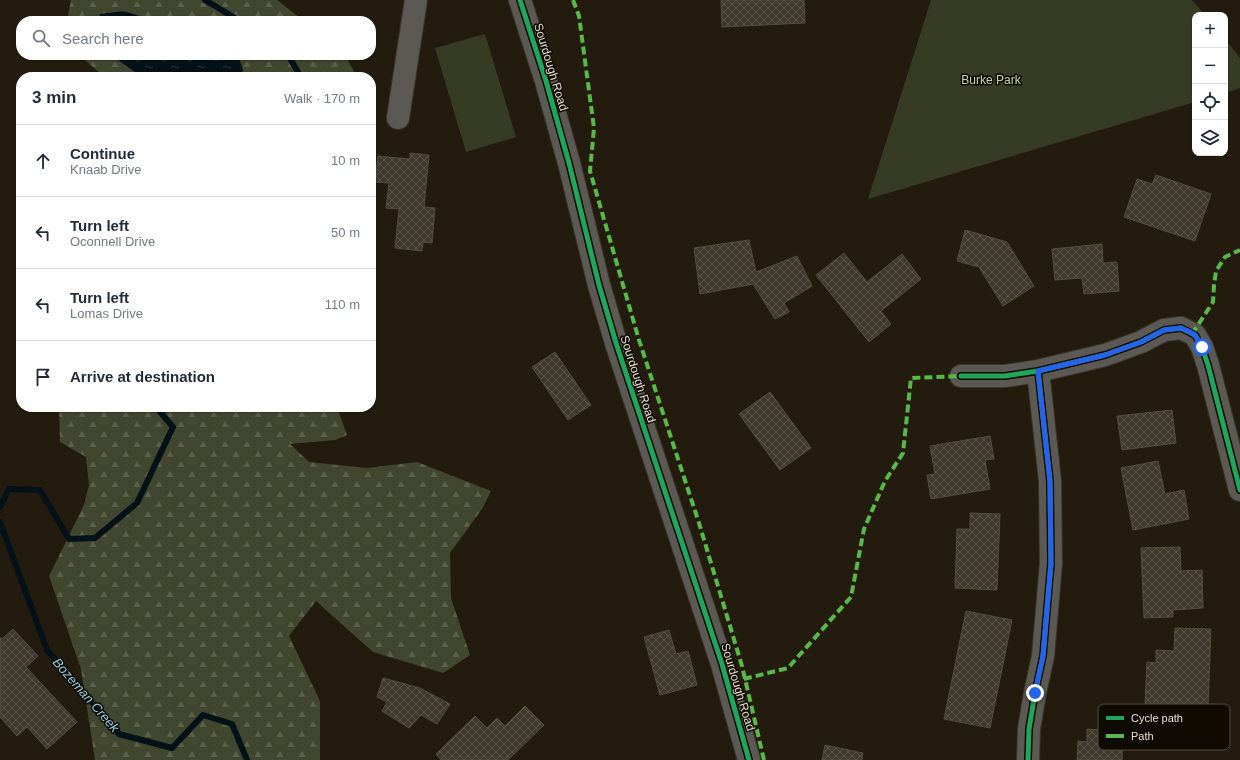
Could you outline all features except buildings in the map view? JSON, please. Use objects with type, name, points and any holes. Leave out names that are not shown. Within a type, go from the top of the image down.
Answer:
[{"type":"street","points":[[398,118],[416,0]]},
{"type":"street","name":"Sourdough Road","points":[[520,0],[546,81],[569,163],[599,285],[616,343],[722,664],[749,760]]},
{"type":"street","points":[[961,376],[1005,376],[1038,371],[1105,355],[1141,342],[1164,330],[1181,328],[1195,335],[1202,347],[1240,490]]},
{"type":"street","points":[[1028,760],[1029,728],[1043,656],[1051,563],[1050,481],[1038,371]]},
{"type":"green space","points":[[71,0],[277,0],[298,16],[68,16]]},
{"type":"green space","name":"Burke Park","points":[[931,0],[1192,0],[1202,12],[1192,12],[1192,103],[868,199]]},
{"type":"green space","points":[[485,34],[516,137],[466,152],[435,48]]},
{"type":"green space","points":[[1228,43],[1240,58],[1240,88],[1228,92]]},
{"type":"green space","points":[[85,60],[348,60],[354,72],[99,72]]},
{"type":"green space","points":[[59,412],[339,412],[347,435],[335,440],[290,444],[309,462],[367,468],[417,462],[491,491],[482,509],[450,553],[451,598],[470,655],[443,673],[373,652],[316,601],[289,636],[320,701],[320,760],[95,760],[81,669],[49,576],[84,505],[89,485],[86,457],[60,442]]},
{"type":"water","points":[[124,11],[140,16],[99,16],[100,14]]},
{"type":"water","points":[[118,60],[240,60],[243,70],[242,72],[135,72]]},
{"type":"waterway","name":"Bozeman Creek","points":[[205,0],[232,16]]},
{"type":"waterway","name":"Bozeman Creek","points":[[291,60],[298,72]]},
{"type":"waterway","name":"Bozeman Creek","points":[[0,507],[9,489],[40,490],[69,539],[95,538],[137,503],[173,427],[160,412]]},
{"type":"waterway","name":"Bozeman Creek","points":[[0,522],[47,650],[119,734],[172,748],[203,715],[232,724],[247,760]]},
{"type":"marked path","points":[[573,0],[579,16],[594,128],[590,171],[639,340],[699,523],[742,666],[764,760]]},
{"type":"marked path","points":[[1192,334],[1213,302],[1216,271],[1225,257],[1240,250]]},
{"type":"marked path","points":[[744,679],[788,668],[851,597],[864,529],[885,481],[903,453],[911,378],[961,376]]},
{"type":"cycle path","points":[[520,0],[546,81],[569,163],[599,285],[616,343],[722,664],[749,760]]},
{"type":"cycle path","points":[[961,376],[1005,376],[1038,371],[1105,355],[1141,342],[1164,330],[1181,328],[1195,335],[1202,347],[1240,490]]},
{"type":"cycle path","points":[[1028,760],[1029,729],[1043,656],[1051,563],[1050,481],[1038,371]]},
{"type":"route","points":[[1035,693],[1043,656],[1051,563],[1050,481],[1038,371],[1105,355],[1141,342],[1164,330],[1181,328],[1188,331],[1195,335],[1202,347]]}]
